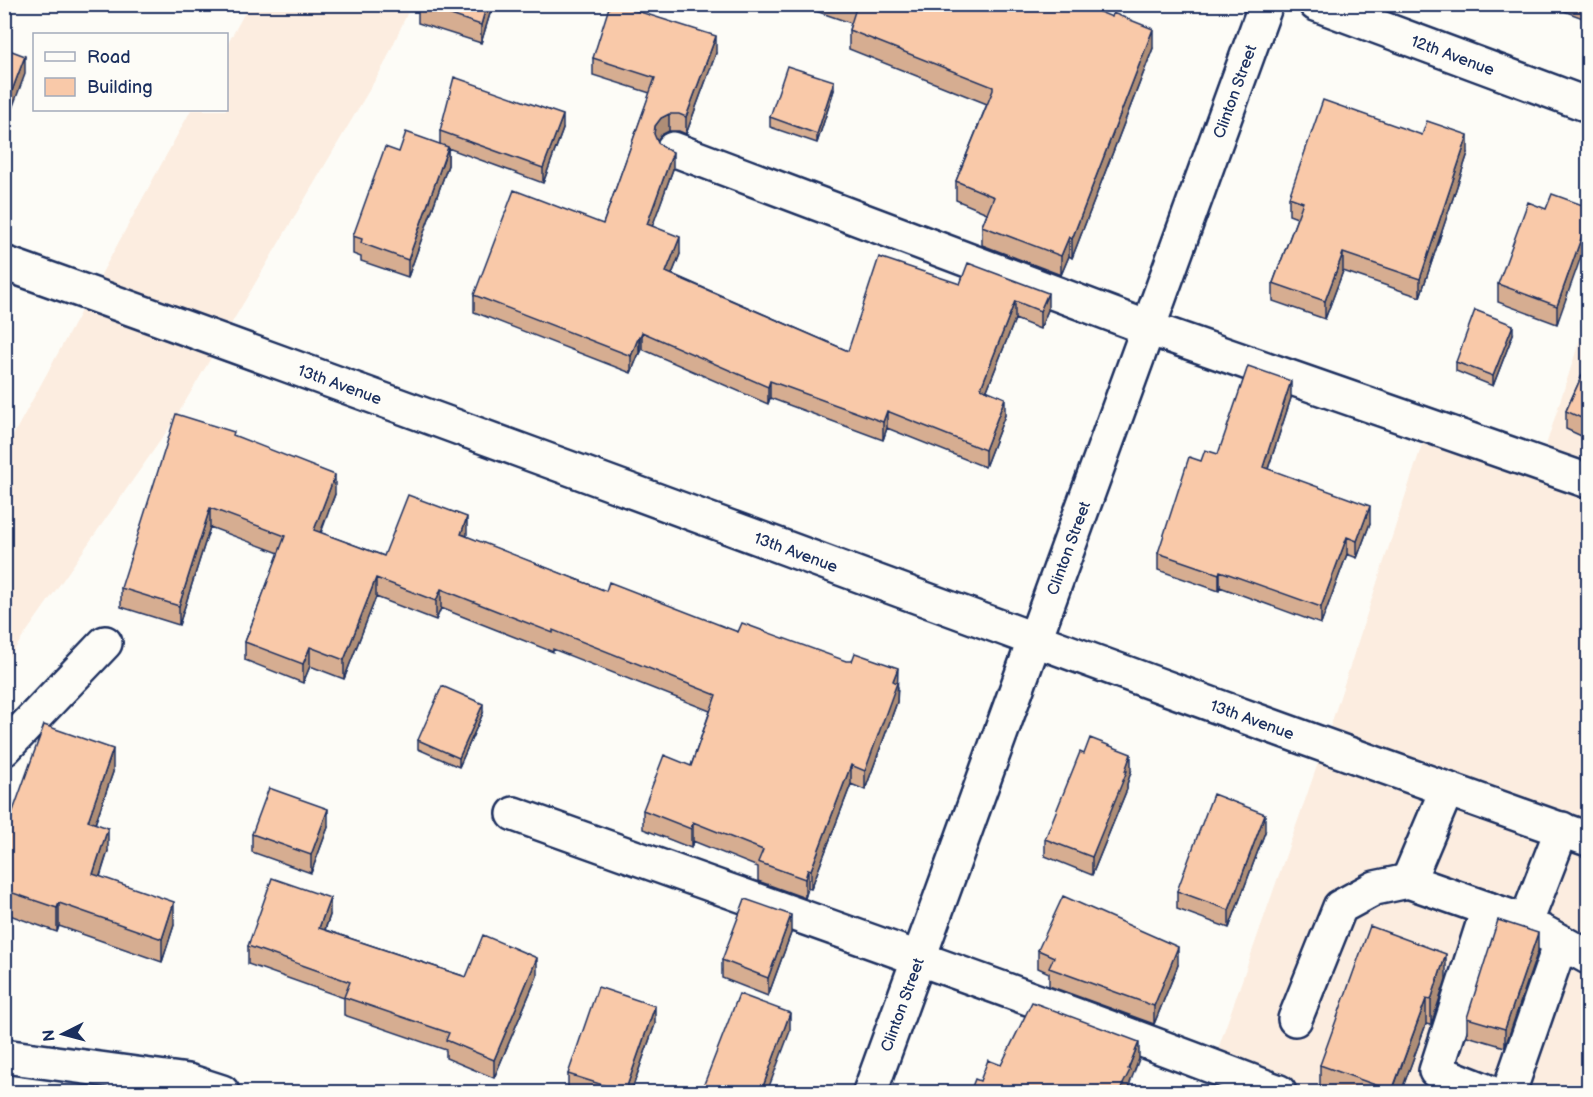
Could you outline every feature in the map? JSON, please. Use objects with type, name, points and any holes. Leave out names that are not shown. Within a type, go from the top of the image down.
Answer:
[{"type":"street","name":"Clinton Street","points":[[870,1092],[1266,4]]},
{"type":"street","name":"12th Avenue","points":[[1316,4],[1588,105]]},
{"type":"street","points":[[673,149],[1148,328],[1588,481]]},
{"type":"street","name":"13th Avenue","points":[[4,263],[1313,742],[1575,834]]},
{"type":"street","points":[[4,749],[105,643]]},
{"type":"street","points":[[1408,880],[1447,789]]},
{"type":"street","points":[[514,814],[1279,1092]]},
{"type":"street","points":[[1526,922],[1575,834]]},
{"type":"street","points":[[1295,1019],[1340,907],[1375,888],[1408,880],[1526,922],[1575,949],[1509,1092]]},
{"type":"street","points":[[1488,909],[1436,1071],[1489,1092]]},
{"type":"street","points":[[4,1056],[188,1081],[222,1092]]},
{"type":"shaded area","points":[[249,5],[411,5],[384,65],[172,424],[5,662],[5,450],[190,111],[228,111],[228,43]]},
{"type":"shaded area","points":[[1588,314],[1588,1092],[1279,1092],[1212,1066],[1324,746],[1428,426],[1540,464]]},
{"type":"building","points":[[418,4],[487,4],[481,25]]},
{"type":"building","points":[[610,4],[716,36],[686,117],[669,114],[661,118],[655,126],[654,134],[658,143],[673,152],[647,224],[680,237],[666,272],[848,351],[879,257],[960,284],[968,263],[1048,293],[1040,311],[1015,301],[981,388],[1005,398],[985,450],[887,411],[883,422],[770,381],[768,387],[642,332],[631,356],[474,295],[514,190],[603,224],[655,78],[593,58]]},
{"type":"building","points":[[854,4],[1080,4],[1112,17],[1113,13],[1153,29],[1072,239],[1069,237],[1061,256],[982,226],[994,197],[956,181],[993,87],[849,30],[857,5]]},
{"type":"building","points":[[4,48],[25,56],[4,112]]},
{"type":"building","points":[[787,66],[834,81],[817,134],[770,117]]},
{"type":"building","points":[[454,77],[563,115],[543,168],[440,131]]},
{"type":"building","points":[[1323,100],[1422,135],[1427,121],[1468,135],[1420,279],[1343,253],[1325,301],[1273,283],[1303,202],[1289,197]]},
{"type":"building","points":[[406,132],[448,147],[408,260],[361,243],[362,239],[353,236],[385,147],[399,152]]},
{"type":"building","points":[[1552,194],[1588,207],[1588,219],[1557,306],[1498,284],[1528,202],[1546,209]]},
{"type":"building","points":[[1475,310],[1513,325],[1493,376],[1456,362]]},
{"type":"building","points":[[1588,362],[1588,421],[1566,411]]},
{"type":"building","points":[[1248,366],[1291,381],[1263,467],[1370,506],[1357,541],[1347,537],[1321,607],[1220,571],[1219,574],[1158,553],[1189,457],[1201,461],[1205,450],[1218,454]]},
{"type":"building","points":[[176,414],[234,432],[233,435],[335,475],[314,530],[384,556],[408,495],[467,517],[461,534],[606,591],[609,582],[738,632],[742,623],[846,661],[852,661],[855,653],[898,668],[893,681],[897,683],[865,771],[851,765],[811,870],[808,869],[805,879],[758,862],[763,850],[693,822],[691,829],[643,810],[664,755],[691,766],[716,695],[553,630],[553,633],[441,589],[436,601],[376,578],[344,660],[310,647],[303,664],[245,642],[285,536],[210,508],[179,606],[121,588]]},
{"type":"building","points":[[442,686],[483,704],[459,758],[418,740]]},
{"type":"building","points":[[44,725],[113,749],[88,821],[108,828],[93,874],[174,902],[162,939],[59,903],[57,908],[4,890],[4,836]]},
{"type":"building","points":[[1090,738],[1131,754],[1125,771],[1127,771],[1092,857],[1045,839],[1080,752],[1084,754]]},
{"type":"building","points":[[269,788],[328,809],[311,855],[252,834]]},
{"type":"building","points":[[1213,794],[1265,814],[1229,910],[1177,891]]},
{"type":"building","points":[[272,878],[330,898],[319,928],[466,977],[483,935],[537,958],[494,1060],[446,1040],[449,1033],[344,997],[350,982],[248,946]]},
{"type":"building","points":[[1063,896],[1178,947],[1154,1006],[1049,968],[1054,957],[1038,950]]},
{"type":"building","points":[[745,899],[791,915],[768,978],[722,960]]},
{"type":"building","points":[[1498,920],[1538,933],[1505,1029],[1467,1018]]},
{"type":"building","points":[[1370,926],[1446,954],[1431,1000],[1426,999],[1392,1091],[1320,1065]]},
{"type":"building","points":[[598,987],[655,1006],[625,1092],[568,1074]]},
{"type":"building","points":[[739,994],[790,1013],[761,1092],[701,1092]]},
{"type":"building","points":[[1032,1002],[1139,1042],[1128,1069],[1130,1070],[1119,1092],[970,1092],[975,1079],[980,1081],[988,1060],[1001,1065]]}]
